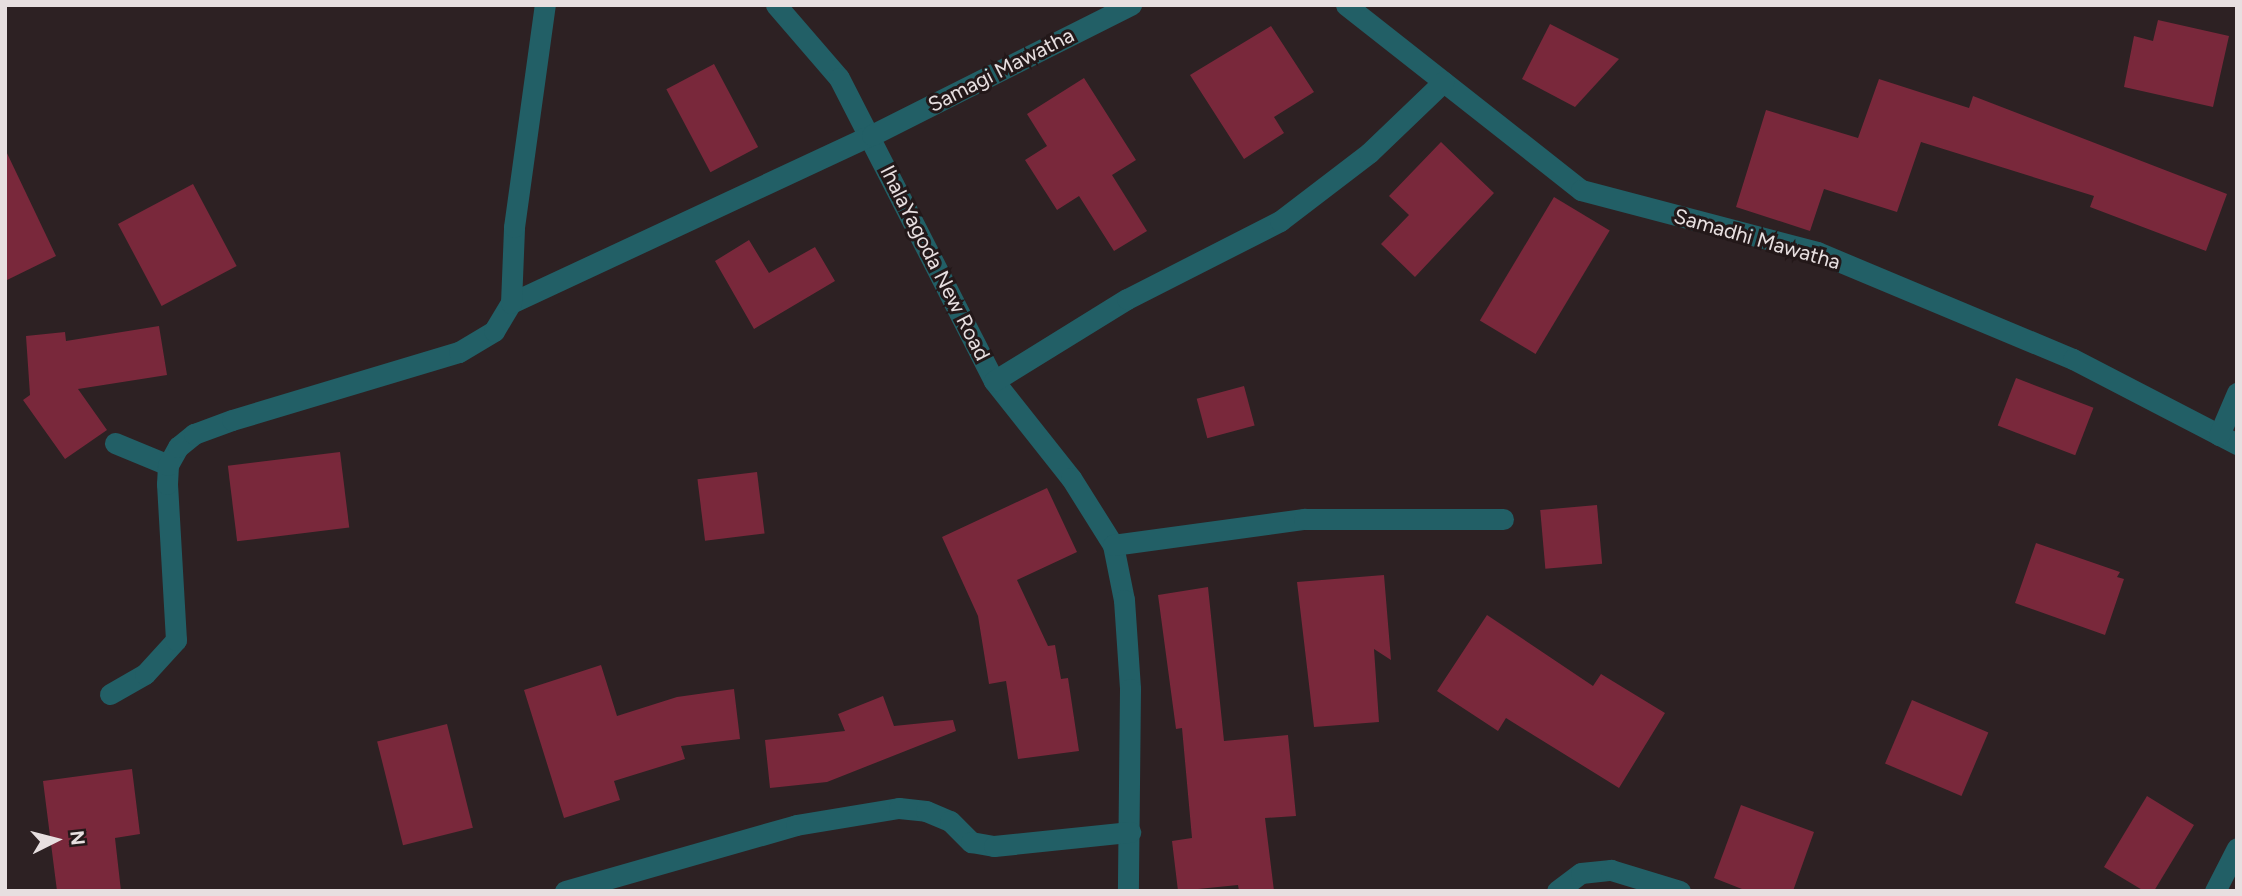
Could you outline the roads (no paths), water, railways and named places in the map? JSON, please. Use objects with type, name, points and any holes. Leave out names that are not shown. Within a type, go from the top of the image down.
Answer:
[{"type":"street","points":[[110,694],[162,660],[176,640],[168,465],[177,447],[194,434],[459,352],[494,331],[511,303],[514,227],[545,5]]},
{"type":"street","name":"IhalaYagoda New Road","points":[[776,5],[839,78],[872,135],[955,311],[995,381],[1072,478],[1113,545],[1124,600],[1130,689],[1128,891]]},
{"type":"street","name":"Samagi Mawatha","points":[[511,303],[872,135],[1131,5]]},
{"type":"street","name":"Samadhi Mawatha","points":[[1346,5],[1581,190],[1816,252],[2073,359],[2228,440]]},
{"type":"street","points":[[995,381],[1127,299],[1280,221],[1369,153],[1443,82]]},
{"type":"street","points":[[2228,440],[2237,394]]},
{"type":"street","points":[[115,443],[168,465]]},
{"type":"street","points":[[1113,545],[1304,519],[1503,519]]},
{"type":"street","points":[[565,891],[796,825],[899,808],[926,811],[950,821],[971,842],[994,846],[1130,832]]},
{"type":"street","points":[[2215,891],[2237,848]]},
{"type":"street","points":[[1557,891],[1581,873],[1611,870],[1680,891]]}]
